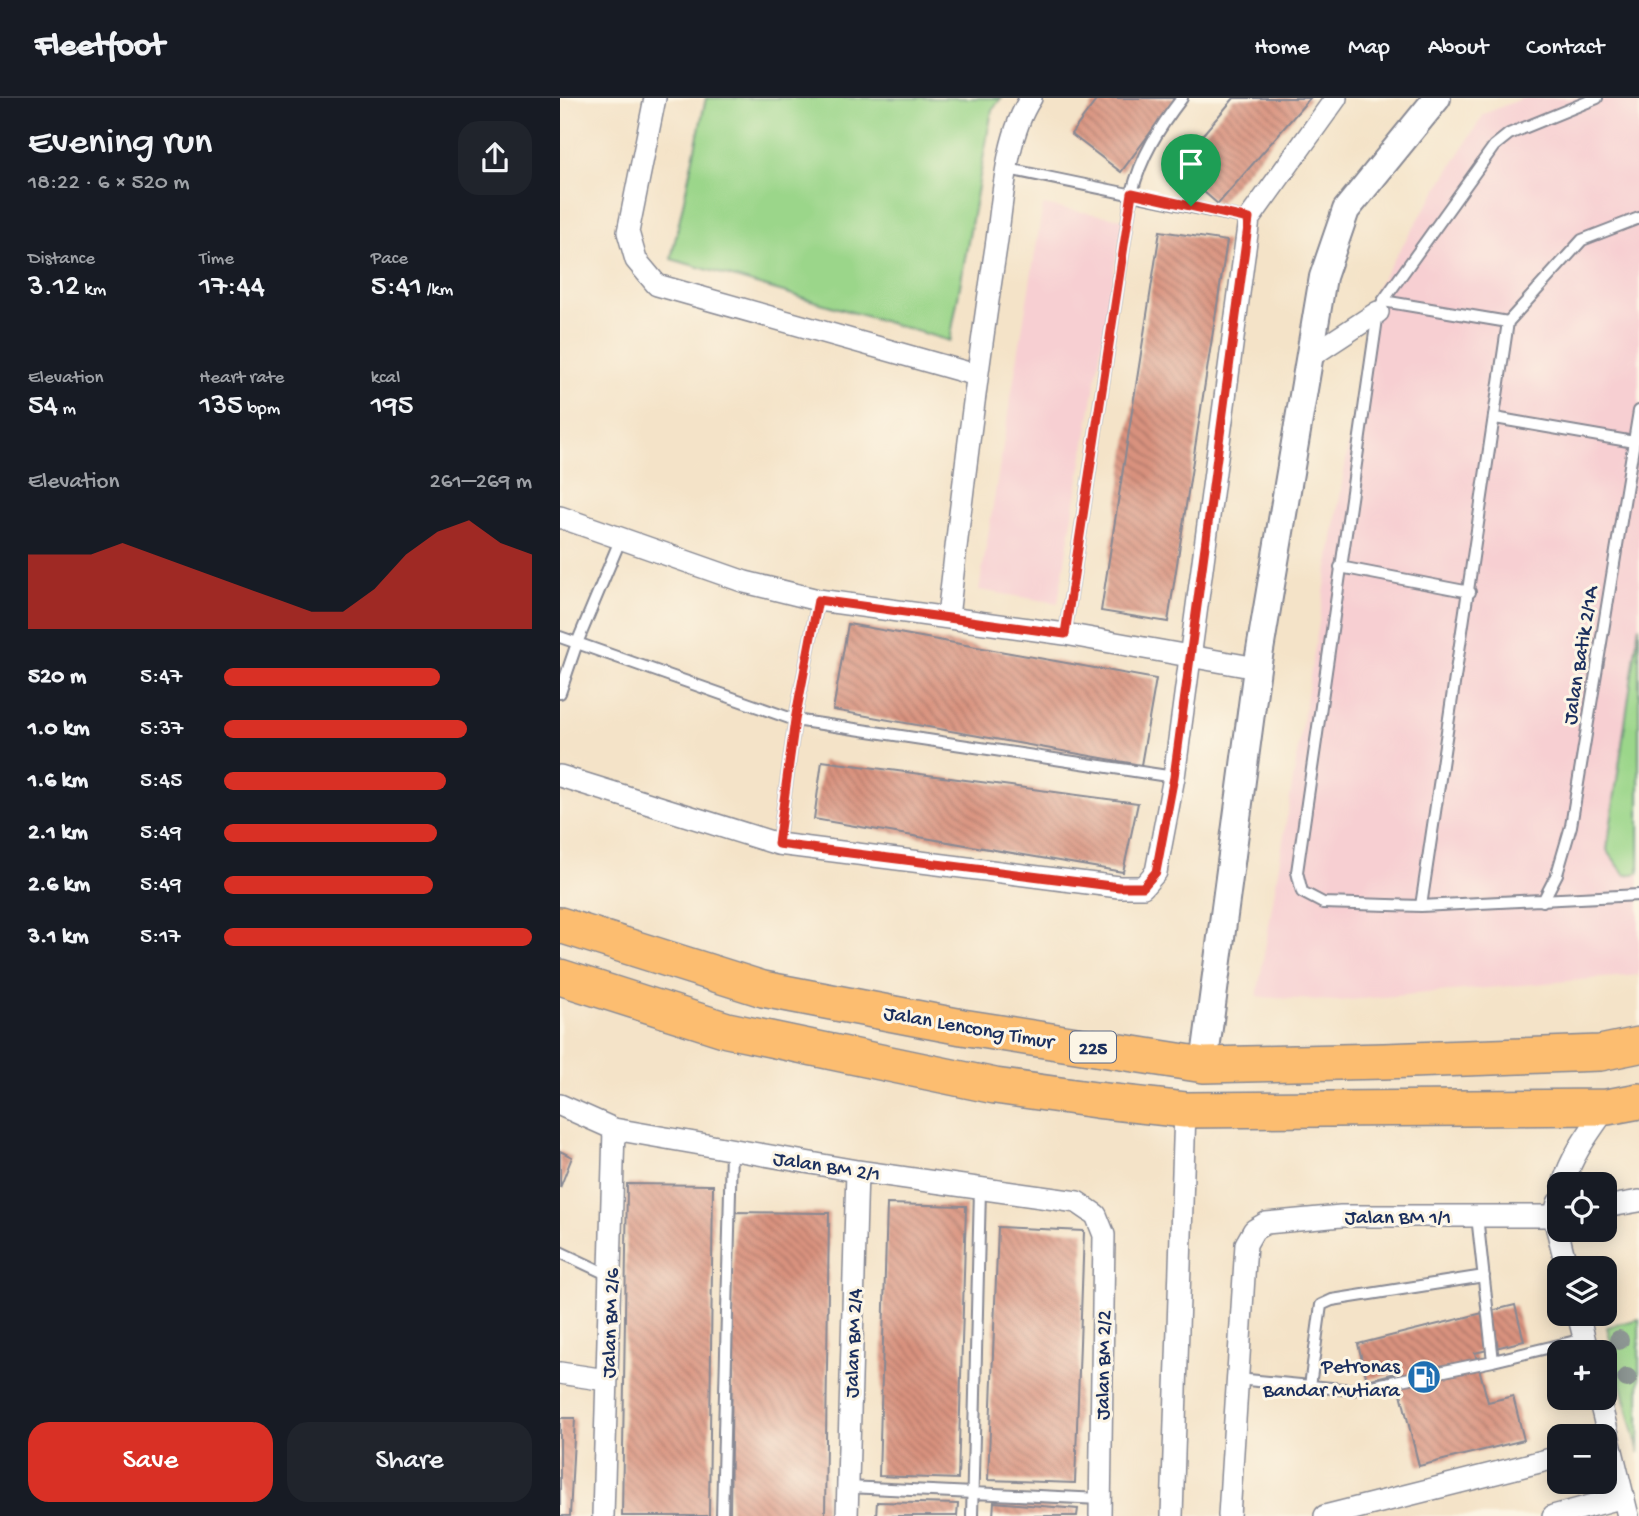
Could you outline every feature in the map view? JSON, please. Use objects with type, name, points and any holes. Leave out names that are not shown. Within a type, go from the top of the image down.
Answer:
[{"type":"highway","name":"Jalan Lencong Timur","points":[[560,925],[763,989],[962,1027],[1204,1065],[1384,1062],[1600,1053],[1639,1045]]},
{"type":"highway","points":[[560,977],[727,1030],[918,1072],[995,1086],[1185,1110],[1623,1104]]},
{"type":"street","points":[[655,98],[628,232],[636,260],[657,285],[976,376]]},
{"type":"street","points":[[948,617],[976,376],[1008,169],[1016,129],[1023,109],[1031,98]]},
{"type":"street","points":[[560,776],[778,844],[1119,887],[1143,887],[1156,872],[1174,777],[1249,219],[1336,98]]},
{"type":"street","points":[[1204,1065],[1257,668],[1323,277],[1346,210],[1437,98]]},
{"type":"street","points":[[1311,356],[1380,306]]},
{"type":"street","points":[[560,517],[745,582],[818,600],[1065,634],[1257,668]]},
{"type":"street","points":[[1567,1172],[1584,1140],[1623,1104]]},
{"type":"street","name":"Jalan BM 2/1","points":[[560,1105],[614,1129],[857,1171],[1077,1202],[1096,1214]]},
{"type":"street","points":[[1172,1516],[1185,1110]]},
{"type":"street","name":"Jalan BM 2/6","points":[[603,1516],[614,1129]]},
{"type":"street","name":"Jalan BM 2/4","points":[[847,1516],[857,1171]]},
{"type":"street","points":[[1617,1205],[1639,1201]]},
{"type":"street","name":"Jalan BM 1/1","points":[[1237,1380],[1246,1244],[1254,1230],[1266,1223],[1342,1216],[1477,1216],[1547,1211]]},
{"type":"street","name":"Jalan BM 2/2","points":[[1096,1214],[1104,1235],[1100,1507]]},
{"type":"street","points":[[560,1373],[606,1380]]},
{"type":"street","points":[[1229,1516],[1237,1380]]},
{"type":"street","points":[[1325,1516],[1547,1460]]},
{"type":"street","points":[[1553,1516],[1626,1507],[1617,1476]]},
{"type":"lane","points":[[1065,634],[1132,193],[1138,170],[1152,139],[1182,98]]},
{"type":"lane","points":[[1597,98],[1509,134],[1494,146],[1380,306],[1297,872],[1302,892],[1323,903],[1421,906],[1639,895]]},
{"type":"lane","points":[[1008,169],[1249,219]]},
{"type":"lane","points":[[1421,906],[1470,592],[1508,322],[1582,240],[1639,218]]},
{"type":"lane","points":[[1380,306],[1508,322]]},
{"type":"lane","name":"Jalan Batik 2/1A","points":[[1543,901],[1557,874],[1571,826],[1639,411]]},
{"type":"lane","points":[[1495,418],[1633,442]]},
{"type":"lane","points":[[560,693],[577,643],[621,538]]},
{"type":"lane","points":[[1340,567],[1470,592]]},
{"type":"lane","points":[[778,844],[795,720],[818,600]]},
{"type":"lane","points":[[560,637],[795,720],[1174,777]]},
{"type":"lane","points":[[722,1516],[732,1150]]},
{"type":"lane","points":[[972,1516],[980,1189]]},
{"type":"lane","points":[[1477,1216],[1493,1361]]},
{"type":"lane","points":[[560,1252],[611,1276]]},
{"type":"lane","points":[[1310,1387],[1321,1305],[1332,1300],[1484,1276]]},
{"type":"lane","points":[[1237,1380],[1352,1390],[1547,1352]]},
{"type":"lane","points":[[848,1487],[972,1493],[1100,1507]]},
{"type":"shaded area","points":[[1522,98],[1639,98],[1639,975],[1336,1001],[1257,997],[1374,291],[1484,114]]},
{"type":"shaded area","points":[[1043,205],[1123,219],[1058,603],[979,590]]},
{"type":"green space","points":[[706,98],[1001,98],[992,110],[950,341],[671,259]]},
{"type":"green space","points":[[1639,626],[1639,873],[1625,875],[1607,850]]},
{"type":"green space","points":[[1639,1319],[1639,1453],[1617,1366],[1617,1340],[1610,1340],[1607,1327]]},
{"type":"building","points":[[1098,98],[1176,98],[1121,172],[1071,134]]},
{"type":"building","points":[[1234,98],[1310,98],[1218,204],[1175,167]]},
{"type":"building","points":[[1160,231],[1227,241],[1168,622],[1101,611]]},
{"type":"building","points":[[848,624],[1156,679],[1141,765],[833,710]]},
{"type":"building","points":[[822,761],[1138,803],[1123,872],[814,819]]},
{"type":"building","points":[[560,1151],[572,1157],[560,1188]]},
{"type":"building","points":[[627,1184],[713,1185],[709,1516],[622,1516]]},
{"type":"building","points":[[887,1204],[966,1206],[958,1479],[879,1476]]},
{"type":"building","points":[[734,1212],[829,1213],[825,1516],[730,1516]]},
{"type":"building","points":[[998,1227],[1084,1231],[1075,1483],[988,1480]]},
{"type":"building","points":[[1515,1305],[1524,1341],[1475,1353],[1488,1402],[1513,1396],[1524,1440],[1419,1466],[1396,1373],[1367,1380],[1358,1344]]},
{"type":"building","points":[[560,1418],[575,1418],[570,1516],[560,1516]]},
{"type":"building","points":[[877,1502],[958,1504],[957,1516],[876,1516]]},
{"type":"building","points":[[994,1502],[1078,1509],[1077,1516],[993,1516]]},
{"type":"place","name":"Petronas Bandar Mutiara","points":[[1424,1377]]},
{"type":"route","points":[[1132,193],[1191,206],[1249,219],[1192,658],[1156,872],[1143,887],[1119,887],[778,844],[795,720],[818,600],[1065,634],[1132,193]]}]
